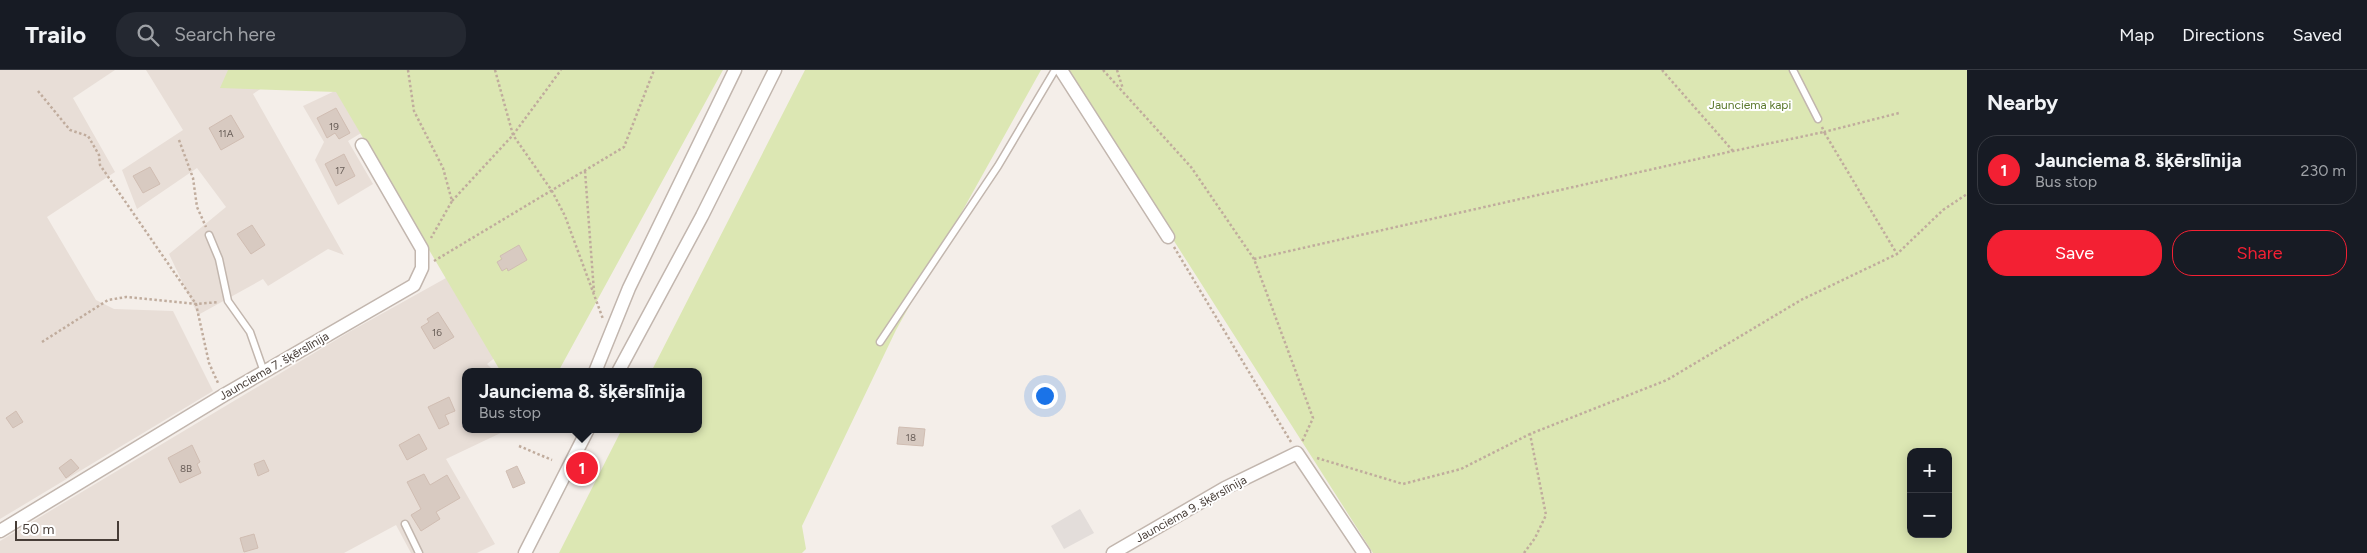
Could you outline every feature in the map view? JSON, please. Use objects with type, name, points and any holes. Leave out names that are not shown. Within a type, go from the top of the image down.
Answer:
[{"type":"street","points":[[597,368],[628,288],[735,70]]},
{"type":"street","points":[[620,368],[702,216],[775,70]]},
{"type":"street","points":[[1061,70],[1168,237]]},
{"type":"street","points":[[362,145],[422,249],[422,268]]},
{"type":"street","name":"Jaunciema 7. šķērslīnija","points":[[0,531],[224,395],[414,285],[422,268]]},
{"type":"street","points":[[525,553],[582,435]]},
{"type":"street","points":[[1298,453],[1364,553]]},
{"type":"street","name":"Jaunciema 9. šķērslīnija","points":[[1113,553],[1225,488],[1298,453]]},
{"type":"lane","points":[[880,342],[998,166],[1055,70]]},
{"type":"lane","points":[[1793,70],[1818,119]]},
{"type":"lane","points":[[210,235],[219,259],[228,301],[250,332],[264,372]]},
{"type":"lane","points":[[405,524],[419,553]]},
{"type":"path","points":[[408,70],[414,111],[444,168],[452,201]]},
{"type":"path","points":[[495,70],[514,135],[552,191],[566,216],[609,336]]},
{"type":"path","points":[[422,249],[435,234],[452,201],[514,135],[561,70]]},
{"type":"path","points":[[422,268],[624,147],[654,70]]},
{"type":"path","points":[[1103,70],[1191,167],[1254,259],[1313,418],[1298,453]]},
{"type":"path","points":[[1117,70],[1124,91]]},
{"type":"path","points":[[1662,70],[1733,151]]},
{"type":"path","points":[[38,91],[70,130],[88,136],[99,155],[100,165],[196,304],[209,363],[224,395]]},
{"type":"path","points":[[1254,259],[1824,132],[1900,113]]},
{"type":"path","points":[[1824,132],[1898,254]]},
{"type":"path","points":[[179,140],[193,178],[197,207],[210,235]]},
{"type":"path","points":[[584,171],[595,295]]},
{"type":"path","points":[[1168,237],[1298,453],[1403,484],[1461,469],[1530,434],[1667,380],[1801,300],[1898,254],[1943,210],[1967,194]]},
{"type":"path","points":[[42,342],[108,300],[126,297],[196,304],[228,301]]},
{"type":"path","points":[[1524,553],[1535,538],[1546,515],[1530,434]]},
{"type":"path","points":[[519,446],[552,460]]},
{"type":"shaded area","points":[[0,70],[115,70],[73,98],[115,172],[47,217],[96,300],[114,309],[173,311],[213,391],[0,519]]},
{"type":"shaded area","points":[[146,70],[289,70],[253,94],[344,255],[328,249],[268,286],[263,279],[198,315],[169,254],[226,207],[197,168],[137,209],[122,170],[183,130]]},
{"type":"shaded area","points":[[337,90],[366,130],[348,141],[373,184],[338,205],[315,160],[324,142],[303,106]]},
{"type":"shaded area","points":[[552,219],[535,326],[487,364],[491,368],[462,368],[462,433],[501,433],[446,459],[495,544],[477,553],[411,553],[396,525],[344,553],[0,553],[0,541],[349,332]]},
{"type":"shaded area","points":[[1080,509],[1094,533],[1064,549],[1051,526]]},
{"type":"green space","points":[[228,70],[723,70],[560,368],[499,368],[336,92],[220,88]]},
{"type":"green space","points":[[805,70],[1041,70],[896,330],[802,526],[806,549],[802,553],[559,553],[620,433],[702,433],[702,368],[653,368]]},
{"type":"green space","name":"Jaunciema kapi","points":[[1065,70],[1967,70],[1967,553],[1373,553]]},
{"type":"building","points":[[336,108],[350,133],[339,139],[335,133],[327,138],[317,118]]},
{"type":"building","points":[[231,115],[244,137],[221,150],[209,128]]},
{"type":"building","points":[[344,154],[355,176],[336,186],[325,164]]},
{"type":"building","points":[[150,167],[160,184],[143,193],[133,176]]},
{"type":"building","points":[[252,225],[265,245],[251,254],[237,234]]},
{"type":"building","points":[[519,245],[527,260],[508,271],[507,268],[502,271],[497,262],[502,259],[500,256]]},
{"type":"building","points":[[438,312],[454,337],[434,349],[421,327],[429,322],[427,319]]},
{"type":"building","points":[[449,397],[455,411],[445,415],[449,424],[439,429],[428,407]]},
{"type":"building","points":[[16,411],[23,422],[13,428],[6,418]]},
{"type":"building","points":[[899,427],[925,429],[923,446],[897,444]]},
{"type":"building","points":[[419,434],[427,449],[407,460],[399,445]]},
{"type":"building","points":[[192,445],[200,462],[197,464],[201,473],[180,483],[168,458]]},
{"type":"building","points":[[71,459],[79,468],[66,478],[59,468]]},
{"type":"building","points":[[264,460],[269,471],[258,476],[254,464]]},
{"type":"building","points":[[517,466],[525,483],[513,488],[506,471]]},
{"type":"building","points":[[424,474],[430,485],[447,475],[460,498],[436,512],[440,519],[421,531],[411,515],[421,509],[407,482]]},
{"type":"building","points":[[254,534],[258,548],[244,552],[240,538]]},
{"type":"place","name":"Jaunciema 8. šķērslīnija","points":[[582,468]]}]
